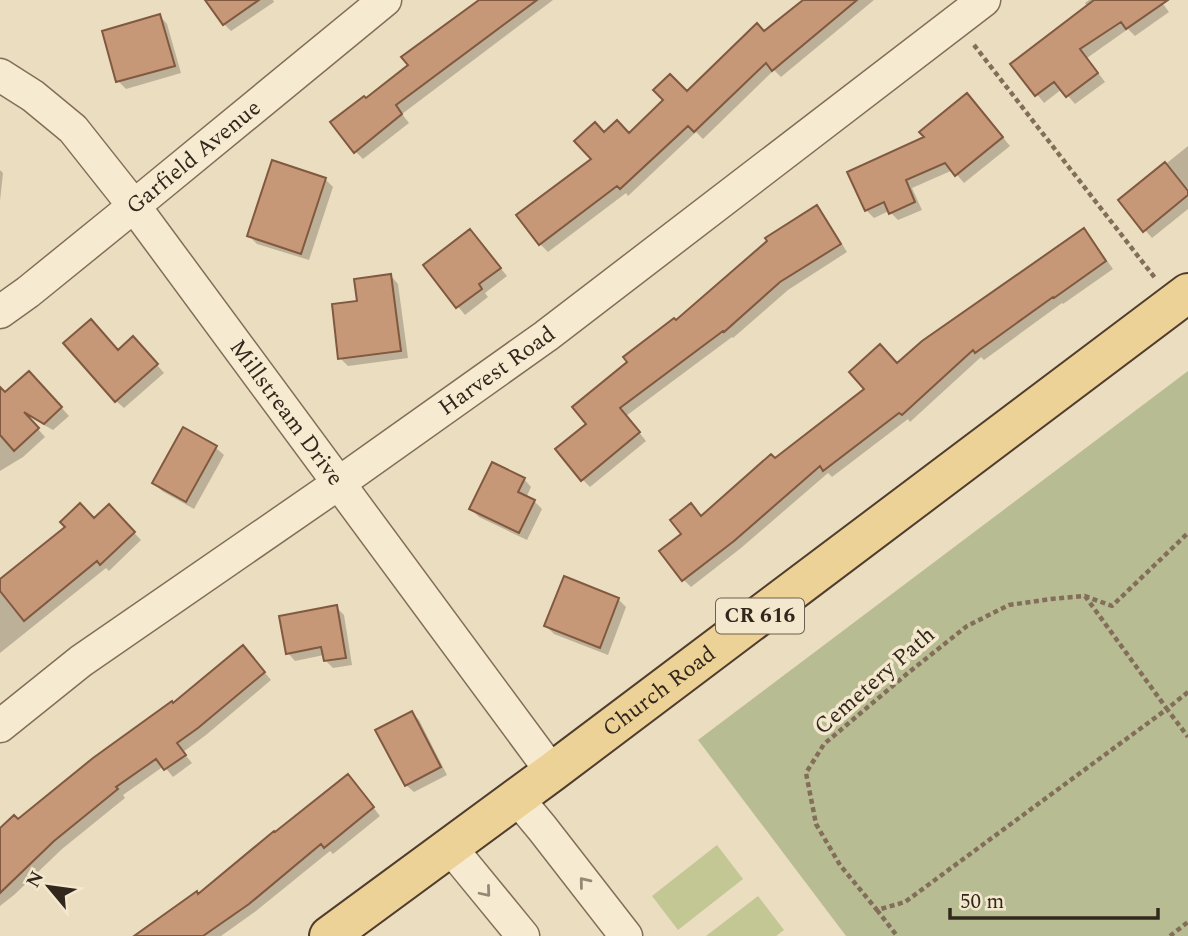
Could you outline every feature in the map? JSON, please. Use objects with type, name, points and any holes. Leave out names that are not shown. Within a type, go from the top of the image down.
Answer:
[{"type":"main road","name":"Church Road","points":[[329,936],[552,772],[1181,298]]},
{"type":"street","name":"Garfield Avenue","points":[[0,312],[385,0]]},
{"type":"street","name":"Harvest Road","points":[[0,726],[81,661],[546,336],[984,0]]},
{"type":"street","name":"Millstream Drive","points":[[0,75],[33,96],[73,129],[134,206],[552,772]]},
{"type":"street","points":[[517,798],[626,936]]},
{"type":"street","points":[[450,848],[523,936]]},
{"type":"path","points":[[956,22],[1181,298]]},
{"type":"path","name":"Cemetery Path","points":[[897,936],[840,865],[816,824],[806,773],[824,744],[967,626],[1009,605],[1085,596],[1112,606],[1188,533]]},
{"type":"path","points":[[1085,596],[1188,737]]},
{"type":"path","points":[[877,910],[905,902],[1188,692]]},
{"type":"path","points":[[1170,936],[1188,922]]},
{"type":"green space","points":[[1188,371],[1188,936],[846,936],[698,740]]},
{"type":"green space","points":[[717,845],[743,879],[678,930],[652,896]]},
{"type":"green space","points":[[758,896],[784,930],[776,936],[706,936]]},
{"type":"building","points":[[205,0],[259,0],[223,25]]},
{"type":"building","points":[[479,0],[537,0],[396,105],[402,114],[354,153],[330,122],[408,65],[401,57]]},
{"type":"building","points":[[803,0],[857,0],[772,71],[766,63],[694,132],[688,126],[620,189],[617,186],[539,245],[516,215],[591,159],[574,141],[595,122],[604,132],[617,120],[629,133],[663,100],[653,90],[670,74],[687,91],[757,23],[764,31]]},
{"type":"building","points":[[1094,0],[1168,0],[1126,29],[1121,22],[1080,49],[1098,73],[1066,97],[1054,82],[1035,96],[1010,64]]},
{"type":"building","points":[[160,14],[175,66],[116,82],[102,31]]},
{"type":"building","points":[[967,93],[1003,137],[955,176],[945,163],[906,180],[915,202],[889,214],[884,202],[865,211],[847,172],[924,137],[919,132]]},
{"type":"building","points":[[272,160],[326,178],[301,254],[247,236]]},
{"type":"building","points":[[1165,162],[1188,191],[1188,195],[1143,232],[1118,200]]},
{"type":"building","points":[[817,205],[841,244],[780,282],[724,332],[620,408],[640,432],[581,481],[555,449],[586,424],[572,407],[627,362],[623,357],[674,318],[676,320],[767,241],[765,238]]},
{"type":"building","points":[[1084,228],[1106,261],[975,353],[973,350],[902,415],[899,413],[823,471],[820,466],[734,541],[682,581],[659,551],[681,534],[670,520],[691,503],[701,516],[771,454],[775,458],[864,389],[849,372],[880,344],[897,363],[922,341]]},
{"type":"building","points":[[470,229],[501,268],[479,284],[482,289],[456,308],[423,265]]},
{"type":"building","points":[[391,274],[401,351],[338,359],[332,304],[357,301],[354,279]]},
{"type":"building","points":[[91,319],[118,350],[133,336],[158,364],[115,402],[63,343]]},
{"type":"building","points":[[29,371],[62,407],[44,424],[24,412],[39,428],[14,451],[0,435],[0,387],[5,392]]},
{"type":"building","points":[[183,427],[217,446],[186,502],[152,483]]},
{"type":"building","points":[[492,462],[525,478],[518,492],[535,500],[519,533],[469,509]]},
{"type":"building","points":[[80,503],[94,518],[109,504],[135,532],[100,565],[97,561],[24,621],[0,591],[0,579],[65,527],[60,522]]},
{"type":"building","points":[[564,576],[619,598],[600,648],[544,626]]},
{"type":"building","points":[[337,605],[346,658],[324,661],[321,647],[286,654],[279,616]]},
{"type":"building","points":[[243,645],[265,672],[177,743],[186,755],[164,770],[156,759],[116,787],[118,789],[54,841],[0,893],[0,828],[14,815],[18,819],[93,758],[172,701],[173,703]]},
{"type":"building","points":[[412,711],[441,767],[405,786],[375,730]]},
{"type":"building","points":[[348,774],[374,807],[324,848],[321,844],[249,904],[203,936],[134,936],[197,891],[198,894]]}]
